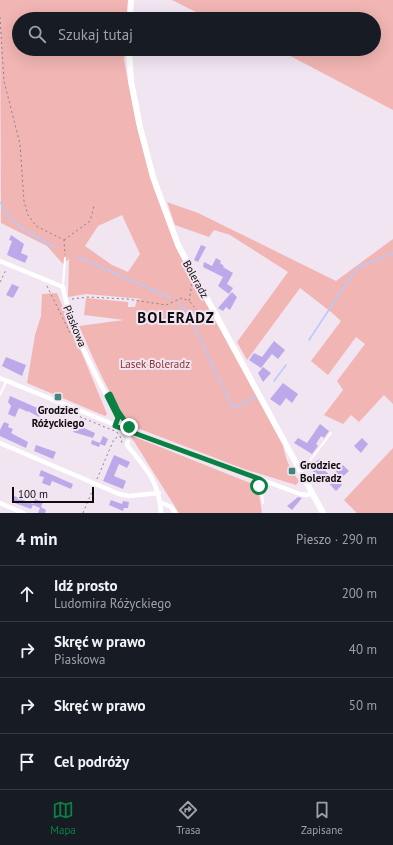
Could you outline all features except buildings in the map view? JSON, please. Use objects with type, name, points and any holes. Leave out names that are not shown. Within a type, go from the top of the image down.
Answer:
[{"type":"street","points":[[130,12],[131,0]]},
{"type":"street","name":"Boleradz","points":[[129,56],[131,81],[138,119],[153,177],[178,245],[323,513]]},
{"type":"street","points":[[0,262],[63,287]]},
{"type":"street","name":"Piaskowa","points":[[63,287],[65,300],[88,357],[118,418],[115,426]]},
{"type":"street","points":[[0,378],[115,426],[130,429],[306,495],[313,493]]},
{"type":"street","points":[[130,429],[127,445],[153,480],[159,493],[161,513]]},
{"type":"street","points":[[0,443],[96,481],[119,494],[129,496],[159,493]]},
{"type":"street","points":[[160,502],[171,507],[175,513]]},
{"type":"street","points":[[0,503],[23,513]]},
{"type":"lane","points":[[63,287],[65,284],[65,258]]},
{"type":"lane","points":[[0,395],[7,380]]},
{"type":"lane","points":[[302,472],[331,433]]},
{"type":"lane","points":[[260,479],[259,486],[263,503]]},
{"type":"path","points":[[0,17],[4,82],[20,144],[24,201],[28,215],[36,226],[64,240]]},
{"type":"path","points":[[64,240],[90,221],[94,206]]},
{"type":"path","points":[[64,240],[65,258]]},
{"type":"path","points":[[0,282],[8,265]]},
{"type":"path","points":[[189,301],[193,281],[196,279]]},
{"type":"path","points":[[65,300],[88,297],[120,299],[166,305],[182,298],[189,301],[206,320]]},
{"type":"path","points":[[122,416],[130,429]]},
{"type":"path","points":[[83,513],[114,439],[120,436],[122,444]]},
{"type":"green space","name":"Lasek Boleradz","points":[[0,0],[128,0],[127,12],[12,12],[12,56],[124,56],[136,123],[154,189],[178,252],[283,444],[288,464],[299,481],[296,485],[244,469],[132,426],[109,391],[79,326],[124,320],[84,315],[86,298],[128,302],[128,307],[135,307],[137,300],[143,299],[86,294],[68,297],[69,259],[63,264],[47,246],[1,223]],"holes":[[[122,215],[140,254],[128,272],[112,265],[85,246],[98,226]]]},
{"type":"green space","points":[[172,0],[393,0],[393,110],[290,56],[381,56],[381,12],[196,12]]},
{"type":"green space","points":[[167,202],[198,213],[336,281],[393,239],[393,404],[384,395],[359,422],[351,415],[343,424],[324,415],[343,390],[337,381],[365,344],[356,337],[328,375],[311,361],[341,321],[300,288],[247,360],[237,342],[288,272],[230,235],[214,230],[209,237],[175,225]]},
{"type":"green space","points":[[57,293],[107,414],[105,416],[27,383],[35,335],[41,316],[42,294]]},
{"type":"green space","points":[[130,435],[250,483],[257,482],[262,513],[179,513]]},
{"type":"green space","points":[[393,448],[393,513],[357,513],[344,500]]},
{"type":"waterway","points":[[0,202],[5,211],[23,229],[55,247]]},
{"type":"waterway","points":[[309,340],[350,278],[359,267],[393,253]]},
{"type":"waterway","points":[[78,257],[171,298]]},
{"type":"waterway","points":[[178,303],[186,310],[233,408],[256,397]]},
{"type":"waterway","points":[[274,381],[286,365]]},
{"type":"place","name":"Grodziec Różyckiego","points":[[58,397]]},
{"type":"place","name":"Grodziec Boleradz","points":[[292,471]]},
{"type":"district","name":"BOLERADZ","points":[[176,317]]},
{"type":"route","points":[[129,427],[118,411],[110,394],[107,396],[118,418],[115,426],[260,479],[259,486]]}]
